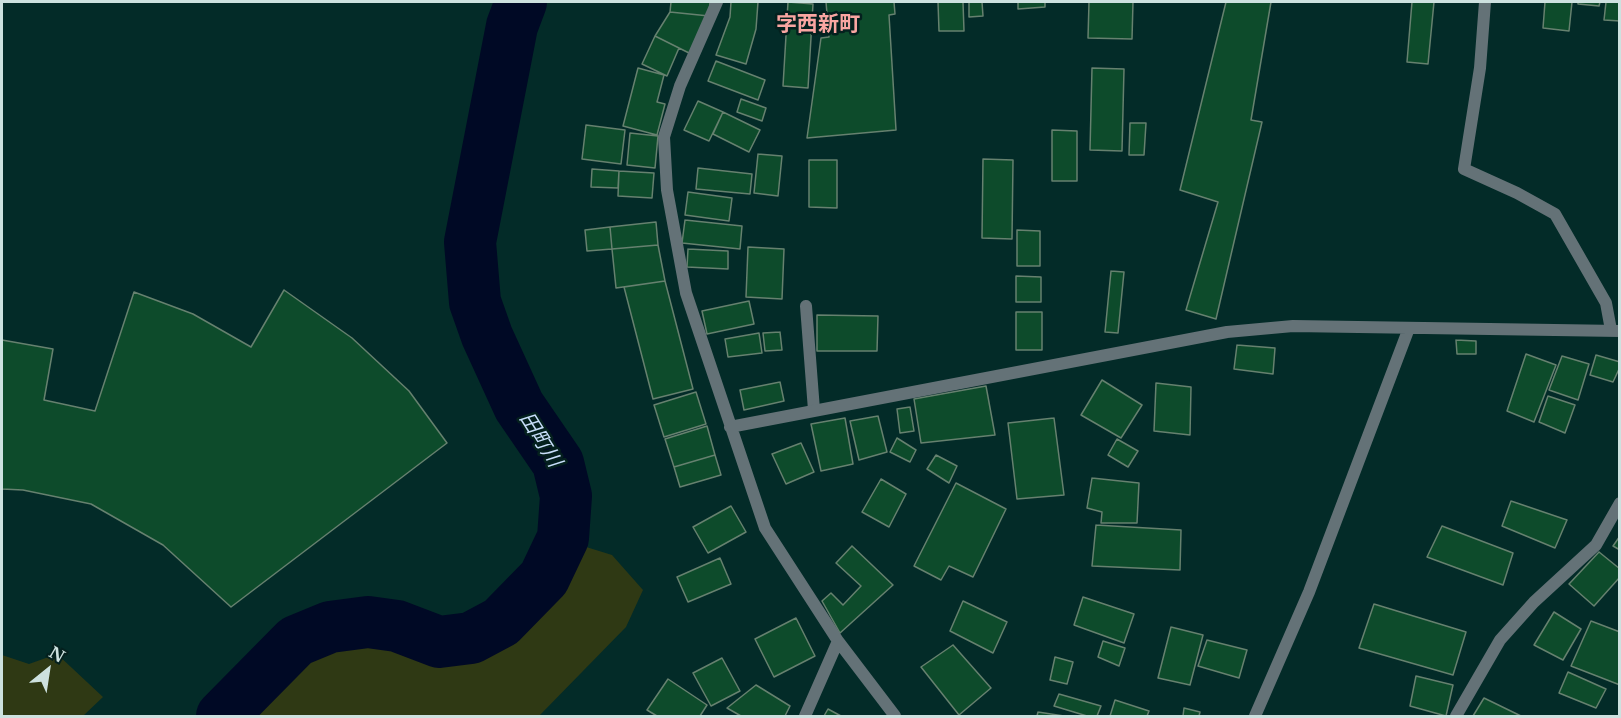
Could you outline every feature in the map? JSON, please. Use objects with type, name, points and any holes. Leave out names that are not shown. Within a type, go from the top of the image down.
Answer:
[{"type":"street","points":[[717,2],[680,86],[664,137],[667,190],[686,293],[765,528],[838,641],[896,717]]},
{"type":"street","points":[[730,427],[1227,332],[1293,326],[1615,330],[1606,303],[1555,214],[1517,193],[1464,169],[1480,68],[1485,2]]},
{"type":"street","points":[[806,306],[814,410]]},
{"type":"street","points":[[1255,717],[1309,592],[1409,328]]},
{"type":"street","points":[[1455,717],[1500,640],[1534,602],[1596,545],[1620,502]]},
{"type":"street","points":[[806,717],[838,641]]},
{"type":"green space","points":[[583,546],[612,555],[643,590],[626,627],[539,716],[222,716],[238,706],[299,644],[353,630],[426,645],[475,644],[516,620],[559,586]]},
{"type":"green space","points":[[57,654],[103,697],[83,716],[2,716],[2,655],[29,664]]},
{"type":"building","points":[[671,2],[710,2],[709,16],[670,12]]},
{"type":"building","points":[[731,2],[758,2],[756,29],[746,64],[716,55],[730,17]]},
{"type":"building","points":[[788,2],[813,4],[808,88],[783,86]]},
{"type":"building","points":[[826,2],[894,2],[895,14],[889,15],[896,130],[807,138],[821,38],[829,37]]},
{"type":"building","points":[[938,2],[963,2],[964,31],[939,31]]},
{"type":"building","points":[[969,2],[982,2],[983,16],[969,17]]},
{"type":"building","points":[[1018,2],[1045,2],[1045,7],[1018,9]]},
{"type":"building","points":[[1089,2],[1133,2],[1132,39],[1088,38]]},
{"type":"building","points":[[1226,2],[1271,2],[1251,120],[1262,122],[1216,319],[1186,310],[1218,202],[1180,190]]},
{"type":"building","points":[[1412,2],[1434,2],[1428,64],[1407,62]]},
{"type":"building","points":[[1545,2],[1572,2],[1569,31],[1543,28]]},
{"type":"building","points":[[1578,2],[1600,2],[1599,6],[1578,4]]},
{"type":"building","points":[[1606,2],[1620,2],[1620,21],[1604,20]]},
{"type":"building","points":[[670,12],[709,16],[691,54],[655,36]]},
{"type":"building","points":[[655,36],[679,48],[667,76],[642,64]]},
{"type":"building","points":[[716,61],[765,80],[758,100],[708,81]]},
{"type":"building","points":[[638,68],[664,75],[657,102],[665,104],[657,135],[623,126]]},
{"type":"building","points":[[1092,68],[1124,69],[1122,151],[1090,150]]},
{"type":"building","points":[[741,99],[766,108],[762,121],[737,112]]},
{"type":"building","points":[[698,101],[723,112],[709,141],[684,130]]},
{"type":"building","points":[[723,112],[760,130],[749,152],[713,134]]},
{"type":"building","points":[[1130,123],[1146,123],[1144,155],[1129,155]]},
{"type":"building","points":[[586,125],[625,130],[621,164],[582,159]]},
{"type":"building","points":[[1052,130],[1077,131],[1077,181],[1052,181]]},
{"type":"building","points":[[630,133],[658,136],[655,168],[627,165]]},
{"type":"building","points":[[758,154],[782,156],[778,196],[754,193]]},
{"type":"building","points":[[983,159],[1013,160],[1012,239],[982,238]]},
{"type":"building","points":[[809,160],[837,160],[837,208],[809,207]]},
{"type":"building","points":[[698,168],[752,174],[750,194],[696,189]]},
{"type":"building","points":[[592,169],[619,171],[618,188],[591,187]]},
{"type":"building","points":[[619,171],[654,173],[652,198],[618,196]]},
{"type":"building","points":[[688,192],[732,198],[729,221],[685,215]]},
{"type":"building","points":[[685,220],[742,226],[740,249],[682,243]]},
{"type":"building","points":[[656,222],[658,245],[612,249],[610,227]]},
{"type":"building","points":[[610,227],[612,249],[587,251],[585,230]]},
{"type":"building","points":[[1017,230],[1040,231],[1040,266],[1017,266]]},
{"type":"building","points":[[658,245],[665,281],[616,288],[612,249]]},
{"type":"building","points":[[748,247],[784,249],[782,299],[746,297]]},
{"type":"building","points":[[688,249],[728,251],[728,269],[687,267]]},
{"type":"building","points":[[1111,271],[1124,272],[1118,333],[1105,332]]},
{"type":"building","points":[[1016,276],[1041,277],[1041,302],[1016,302]]},
{"type":"building","points":[[665,281],[693,389],[653,399],[624,287]]},
{"type":"building","points":[[284,290],[352,338],[409,391],[447,443],[231,607],[163,545],[91,504],[23,490],[2,489],[2,340],[53,349],[44,400],[95,411],[134,292],[193,314],[251,347]]},
{"type":"building","points":[[749,301],[754,324],[707,334],[702,311]]},
{"type":"building","points":[[1016,312],[1042,312],[1042,350],[1016,350]]},
{"type":"building","points":[[817,315],[878,316],[877,351],[817,351]]},
{"type":"building","points":[[780,332],[782,350],[765,351],[763,333]]},
{"type":"building","points":[[759,333],[762,353],[728,357],[725,339]]},
{"type":"building","points":[[1456,340],[1476,341],[1476,354],[1457,354]]},
{"type":"building","points":[[1237,345],[1275,348],[1273,374],[1234,369]]},
{"type":"building","points":[[1526,354],[1556,365],[1534,422],[1507,411]]},
{"type":"building","points":[[1596,355],[1620,362],[1613,382],[1590,375]]},
{"type":"building","points":[[1562,356],[1589,364],[1578,400],[1549,390]]},
{"type":"building","points":[[1102,380],[1142,405],[1121,438],[1081,415]]},
{"type":"building","points":[[780,382],[784,401],[744,410],[740,390]]},
{"type":"building","points":[[1156,383],[1191,387],[1190,435],[1154,431]]},
{"type":"building","points":[[986,386],[995,435],[921,443],[914,399]]},
{"type":"building","points":[[696,392],[706,424],[664,437],[654,405]]},
{"type":"building","points":[[1548,396],[1575,405],[1565,433],[1539,422]]},
{"type":"building","points":[[910,407],[914,431],[900,433],[897,409]]},
{"type":"building","points":[[878,416],[887,452],[859,460],[850,421]]},
{"type":"building","points":[[845,418],[853,464],[821,471],[811,424]]},
{"type":"building","points":[[1054,418],[1064,495],[1017,499],[1008,423]]},
{"type":"building","points":[[707,426],[715,455],[674,467],[665,439]]},
{"type":"building","points":[[897,438],[916,450],[910,462],[890,452]]},
{"type":"building","points":[[1117,439],[1138,451],[1128,467],[1108,455]]},
{"type":"building","points":[[801,443],[814,472],[786,484],[772,454]]},
{"type":"building","points":[[715,455],[721,475],[680,487],[674,467]]},
{"type":"building","points":[[936,455],[957,466],[949,483],[927,469]]},
{"type":"building","points":[[1092,478],[1139,483],[1137,523],[1101,523],[1102,512],[1087,508]]},
{"type":"building","points":[[881,479],[906,494],[889,527],[862,512]]},
{"type":"building","points":[[956,483],[1006,509],[973,577],[949,566],[941,580],[914,566]]},
{"type":"building","points":[[1511,501],[1567,520],[1555,548],[1502,526]]},
{"type":"building","points":[[731,506],[746,532],[708,553],[693,527]]},
{"type":"building","points":[[1096,525],[1181,530],[1180,570],[1092,566]]},
{"type":"building","points":[[1442,526],[1513,553],[1503,585],[1427,557]]},
{"type":"building","points":[[1620,536],[1620,550],[1613,546]]},
{"type":"building","points":[[852,546],[893,585],[840,633],[822,601],[831,593],[843,605],[861,586],[836,563]]},
{"type":"building","points":[[1599,552],[1620,569],[1620,577],[1594,606],[1569,584]]},
{"type":"building","points":[[720,558],[731,584],[688,602],[677,577]]},
{"type":"building","points":[[1083,597],[1134,614],[1124,643],[1074,625]]},
{"type":"building","points":[[963,601],[1007,622],[993,653],[950,631]]},
{"type":"building","points":[[1374,604],[1466,632],[1453,675],[1359,648]]},
{"type":"building","points":[[1554,612],[1581,629],[1563,660],[1534,645]]},
{"type":"building","points":[[796,618],[815,656],[774,677],[755,639]]},
{"type":"building","points":[[1591,621],[1620,632],[1620,685],[1571,666]]},
{"type":"building","points":[[1171,627],[1203,635],[1190,685],[1158,678]]},
{"type":"building","points":[[1207,640],[1247,650],[1239,678],[1198,666]]},
{"type":"building","points":[[1103,641],[1125,648],[1119,666],[1098,657]]},
{"type":"building","points":[[953,645],[991,688],[959,715],[921,667]]},
{"type":"building","points":[[1055,657],[1073,662],[1067,684],[1050,680]]},
{"type":"building","points":[[722,658],[740,691],[711,706],[693,673]]},
{"type":"building","points":[[1568,672],[1606,689],[1596,708],[1559,693]]},
{"type":"building","points":[[1416,676],[1453,685],[1446,716],[1410,706]]},
{"type":"building","points":[[668,679],[707,705],[700,716],[657,716],[647,710]]},
{"type":"building","points":[[756,685],[790,706],[785,716],[741,716],[727,708]]},
{"type":"building","points":[[1059,694],[1101,706],[1097,716],[1087,716],[1054,706]]},
{"type":"building","points":[[1484,698],[1521,716],[1473,716]]},
{"type":"building","points":[[1115,700],[1149,711],[1147,716],[1110,716]]},
{"type":"building","points":[[1184,708],[1200,712],[1199,716],[1183,716]]},
{"type":"building","points":[[828,709],[841,716],[824,716]]},
{"type":"building","points":[[1038,712],[1064,716],[1037,716]]},
{"type":"waterway","name":"田町川","points":[[222,716],[296,641],[330,627],[368,622],[397,626],[439,642],[471,638],[501,622],[544,578],[563,538],[566,496],[558,463],[519,406],[487,336],[475,302],[470,242],[512,26],[521,2]]},
{"type":"district","name":"字西新町","points":[[818,25]]}]
